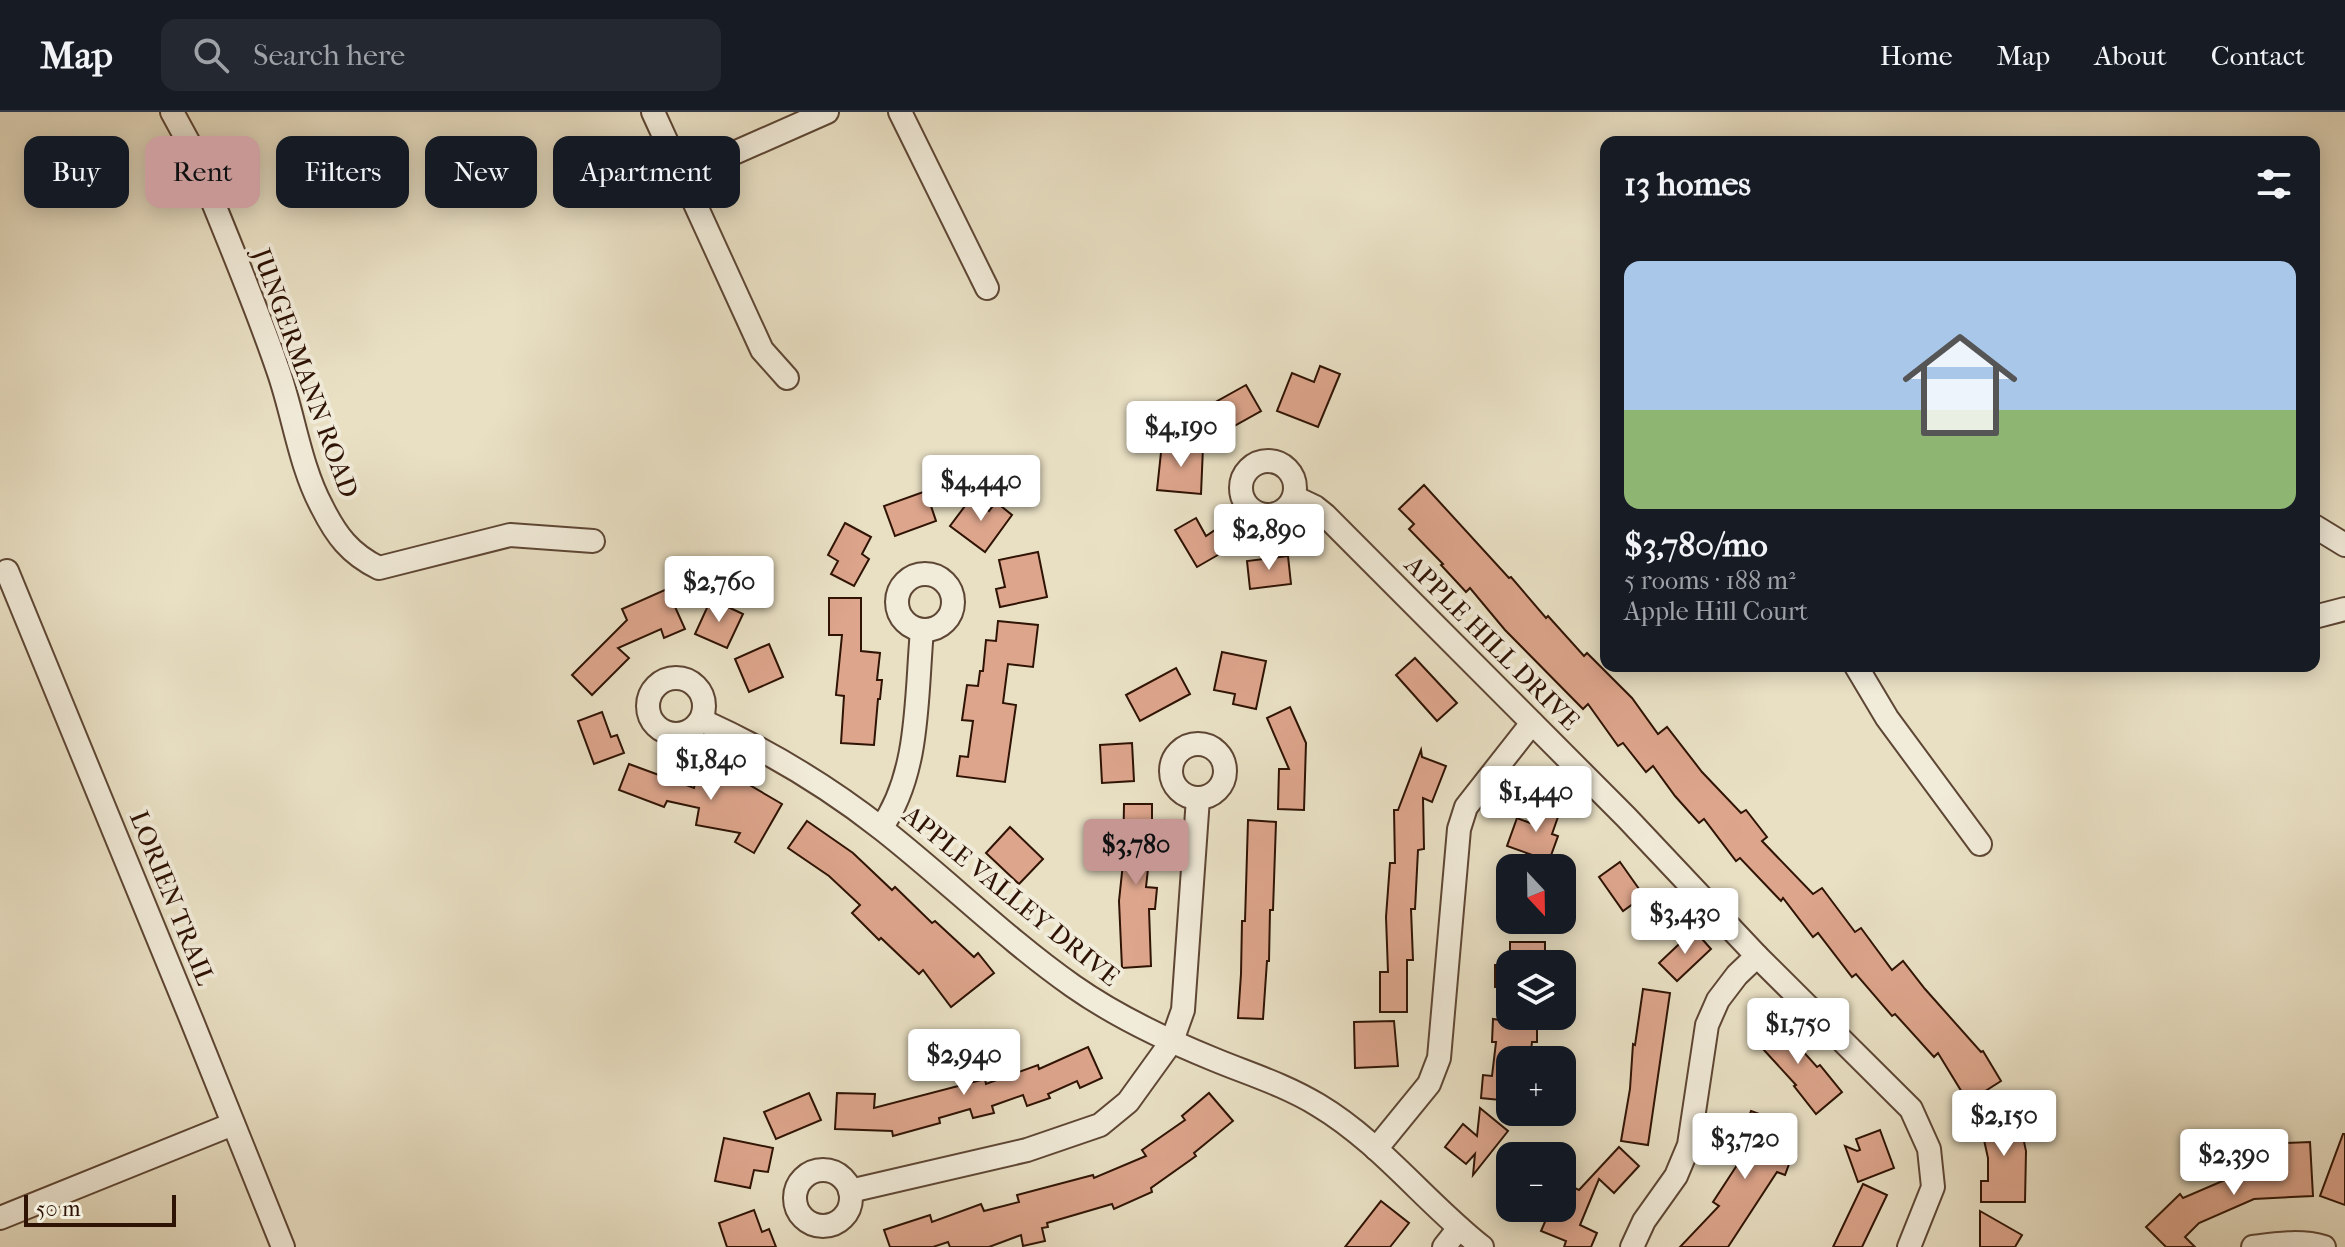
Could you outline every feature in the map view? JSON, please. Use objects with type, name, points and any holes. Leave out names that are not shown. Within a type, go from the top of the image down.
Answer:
[{"type":"street","name":"JUNGERMANN ROAD","points":[[172,112],[190,145],[279,375],[296,438],[320,505],[337,534],[359,559],[379,568],[510,535],[593,541]]},
{"type":"street","points":[[653,112],[664,136]]},
{"type":"street","points":[[740,150],[827,112]]},
{"type":"street","points":[[900,112],[987,288]]},
{"type":"street","points":[[697,208],[762,350],[787,378]]},
{"type":"street","name":"APPLE HILL DRIVE","points":[[1294,497],[1325,515],[1911,1109],[1929,1149],[1933,1187],[1909,1247]]},
{"type":"street","points":[[2320,530],[2345,545]]},
{"type":"street","name":"LORIEN TRAIL","points":[[7,571],[283,1247]]},
{"type":"street","points":[[2320,615],[2345,609]]},
{"type":"street","points":[[881,828],[901,795],[908,772],[922,630]]},
{"type":"street","points":[[1860,672],[1887,718],[1980,844]]},
{"type":"street","name":"APPLE VALLEY DRIVE","points":[[701,720],[786,763],[821,785],[881,828],[1025,950],[1120,1017],[1295,1092],[1348,1124],[1482,1247]]},
{"type":"street","points":[[1376,1149],[1429,1084],[1439,1058],[1459,829],[1466,807],[1532,723]]},
{"type":"street","points":[[850,1191],[1027,1150],[1100,1125],[1128,1102],[1172,1041],[1183,1010],[1198,798]]},
{"type":"street","points":[[1632,1247],[1644,1221],[1676,1176],[1689,1145],[1707,1025],[1718,1000],[1757,956]]},
{"type":"street","points":[[0,1218],[233,1124]]},
{"type":"street","points":[[1444,1247],[1459,1228]]},
{"type":"street","points":[[2253,1247],[2282,1243],[2324,1247]]},
{"type":"building","points":[[1320,366],[1340,374],[1318,427],[1277,411],[1292,373],[1314,382]]},
{"type":"building","points":[[1246,385],[1261,411],[1211,439],[1196,413]]},
{"type":"building","points":[[1162,443],[1203,447],[1201,494],[1157,490]]},
{"type":"building","points":[[1424,485],[1546,618],[1548,616],[1584,656],[1587,653],[1600,666],[1600,672],[1606,672],[1632,698],[1658,734],[1667,727],[1702,772],[1741,813],[1746,810],[1767,837],[1762,841],[1813,894],[1822,888],[1855,932],[1861,928],[1892,970],[1903,961],[1983,1051],[2001,1081],[1968,1102],[1938,1053],[1934,1057],[1895,1014],[1892,1016],[1856,974],[1852,977],[1818,933],[1813,937],[1783,898],[1781,901],[1740,858],[1736,861],[1704,819],[1699,823],[1653,766],[1646,772],[1623,743],[1618,746],[1588,704],[1583,709],[1505,630],[1470,588],[1466,592],[1441,565],[1409,529],[1414,524],[1399,509]]},
{"type":"building","points":[[926,491],[936,521],[895,536],[884,506]]},
{"type":"building","points":[[971,498],[989,511],[996,502],[1012,515],[985,552],[950,526]]},
{"type":"building","points":[[1196,518],[1206,536],[1218,528],[1230,548],[1197,567],[1175,530]]},
{"type":"building","points":[[845,523],[871,537],[862,554],[869,559],[854,586],[831,574],[838,561],[828,555]]},
{"type":"building","points":[[1038,552],[1047,597],[1000,607],[996,589],[1005,587],[999,560]]},
{"type":"building","points":[[1288,556],[1291,584],[1250,589],[1247,561]]},
{"type":"building","points":[[667,589],[685,629],[664,638],[661,629],[618,648],[629,658],[592,695],[572,675],[627,620],[622,609]]},
{"type":"building","points":[[829,598],[861,598],[861,651],[880,653],[877,680],[882,680],[874,745],[841,743],[844,696],[836,695],[842,635],[829,635]]},
{"type":"building","points":[[711,599],[743,614],[727,648],[695,634]]},
{"type":"building","points":[[998,621],[1038,625],[1033,667],[1008,664],[1003,703],[1016,705],[1005,782],[957,776],[960,756],[968,757],[973,721],[962,720],[967,685],[978,686],[986,640],[996,641]]},
{"type":"building","points":[[769,644],[783,677],[749,692],[735,659]]},
{"type":"building","points":[[1222,652],[1266,661],[1256,709],[1233,704],[1235,694],[1214,690]]},
{"type":"building","points":[[1415,658],[1457,703],[1437,721],[1396,675]]},
{"type":"building","points":[[1176,668],[1190,694],[1140,721],[1126,695]]},
{"type":"building","points":[[1290,707],[1306,743],[1304,810],[1278,809],[1279,769],[1289,769],[1267,718]]},
{"type":"building","points":[[602,712],[611,737],[617,735],[624,753],[594,764],[578,721]]},
{"type":"building","points":[[1132,743],[1134,781],[1102,783],[1100,745]]},
{"type":"building","points":[[1421,750],[1422,757],[1446,766],[1432,802],[1423,798],[1424,849],[1418,850],[1415,909],[1411,909],[1413,960],[1407,960],[1407,1012],[1380,1012],[1380,972],[1388,972],[1386,917],[1390,863],[1395,863],[1394,810],[1398,810]]},
{"type":"building","points":[[629,764],[694,788],[696,779],[717,783],[719,773],[741,777],[741,780],[782,804],[754,853],[735,842],[740,833],[696,825],[699,808],[667,801],[664,807],[619,790]]},
{"type":"building","points":[[1124,804],[1152,804],[1152,851],[1146,887],[1157,888],[1155,909],[1149,909],[1151,966],[1122,968],[1119,901]]},
{"type":"building","points":[[1536,806],[1559,814],[1552,834],[1558,836],[1552,854],[1529,854],[1507,846],[1517,818],[1530,823]]},
{"type":"building","points":[[1248,820],[1276,822],[1273,910],[1270,910],[1263,1019],[1238,1018]]},
{"type":"building","points":[[807,821],[853,853],[892,890],[895,887],[932,923],[935,921],[974,957],[978,953],[994,973],[951,1007],[923,970],[919,974],[852,913],[860,905],[829,876],[788,848]]},
{"type":"building","points":[[1010,827],[1043,859],[1019,884],[986,853]]},
{"type":"building","points":[[1620,862],[1644,896],[1623,911],[1599,877]]},
{"type":"building","points":[[1694,930],[1711,949],[1677,981],[1659,963]]},
{"type":"building","points":[[1510,942],[1545,942],[1545,950],[1510,950]]},
{"type":"building","points":[[1643,989],[1670,993],[1648,1145],[1621,1141]]},
{"type":"building","points":[[1773,1018],[1842,1092],[1816,1114],[1796,1085],[1752,1037]]},
{"type":"building","points":[[1493,1019],[1496,1019],[1496,1030],[1537,1030],[1537,1042],[1532,1042],[1532,1046],[1496,1046],[1496,1100],[1481,1098],[1483,1075],[1492,1076],[1496,1042],[1492,1042]]},
{"type":"building","points":[[1394,1021],[1398,1066],[1355,1068],[1354,1022]]},
{"type":"building","points":[[1088,1047],[1102,1078],[1080,1088],[1077,1081],[1048,1094],[1050,1098],[1027,1106],[1023,1095],[992,1106],[994,1113],[973,1118],[970,1109],[939,1118],[940,1123],[893,1136],[892,1131],[835,1129],[837,1093],[875,1094],[874,1108],[985,1079],[986,1084],[1038,1065],[1039,1069]]},
{"type":"building","points":[[809,1093],[821,1120],[776,1139],[764,1112]]},
{"type":"building","points":[[1209,1093],[1233,1121],[1194,1153],[1196,1156],[1151,1188],[1152,1192],[1114,1209],[1112,1204],[1047,1223],[1048,1227],[1042,1228],[1045,1241],[1023,1246],[1021,1235],[989,1247],[950,1247],[948,1242],[933,1247],[890,1247],[884,1230],[930,1215],[932,1222],[981,1204],[984,1211],[1019,1202],[1017,1195],[1093,1175],[1094,1178],[1146,1156],[1142,1150],[1185,1120],[1182,1116]]},
{"type":"building","points":[[1480,1108],[1496,1121],[1496,1126],[1508,1131],[1496,1142],[1473,1175],[1475,1154],[1466,1164],[1445,1147],[1463,1124],[1477,1136]]},
{"type":"building","points":[[2017,1109],[2026,1151],[2025,1202],[1981,1202],[1981,1181],[1988,1181],[1988,1158],[1979,1117]]},
{"type":"building","points":[[1751,1111],[1792,1126],[1782,1152],[1792,1156],[1785,1175],[1777,1172],[1728,1247],[1680,1247],[1719,1206],[1713,1202],[1741,1159],[1734,1156]]},
{"type":"building","points":[[1880,1130],[1894,1168],[1858,1182],[1845,1146],[1860,1150],[1856,1139]]},
{"type":"building","points":[[2345,1134],[2345,1205],[2320,1196]]},
{"type":"building","points":[[724,1138],[773,1148],[768,1172],[754,1170],[750,1188],[715,1181]]},
{"type":"building","points":[[2310,1142],[2313,1196],[2254,1199],[2199,1223],[2185,1237],[2195,1247],[2166,1247],[2146,1227],[2180,1194],[2183,1198],[2248,1170],[2252,1179],[2285,1176],[2283,1143]]},
{"type":"building","points":[[1619,1147],[1639,1166],[1614,1193],[1599,1179],[1580,1225],[1597,1233],[1591,1247],[1564,1247],[1566,1241],[1541,1231],[1545,1222],[1576,1222],[1576,1189],[1579,1190]]},
{"type":"building","points":[[1863,1184],[1887,1195],[1862,1247],[1833,1247]]},
{"type":"building","points":[[1381,1201],[1409,1223],[1390,1247],[1345,1247]]},
{"type":"building","points":[[754,1210],[762,1232],[769,1229],[776,1247],[727,1247],[719,1223]]},
{"type":"building","points":[[1980,1211],[2022,1235],[2015,1247],[1980,1247]]}]
